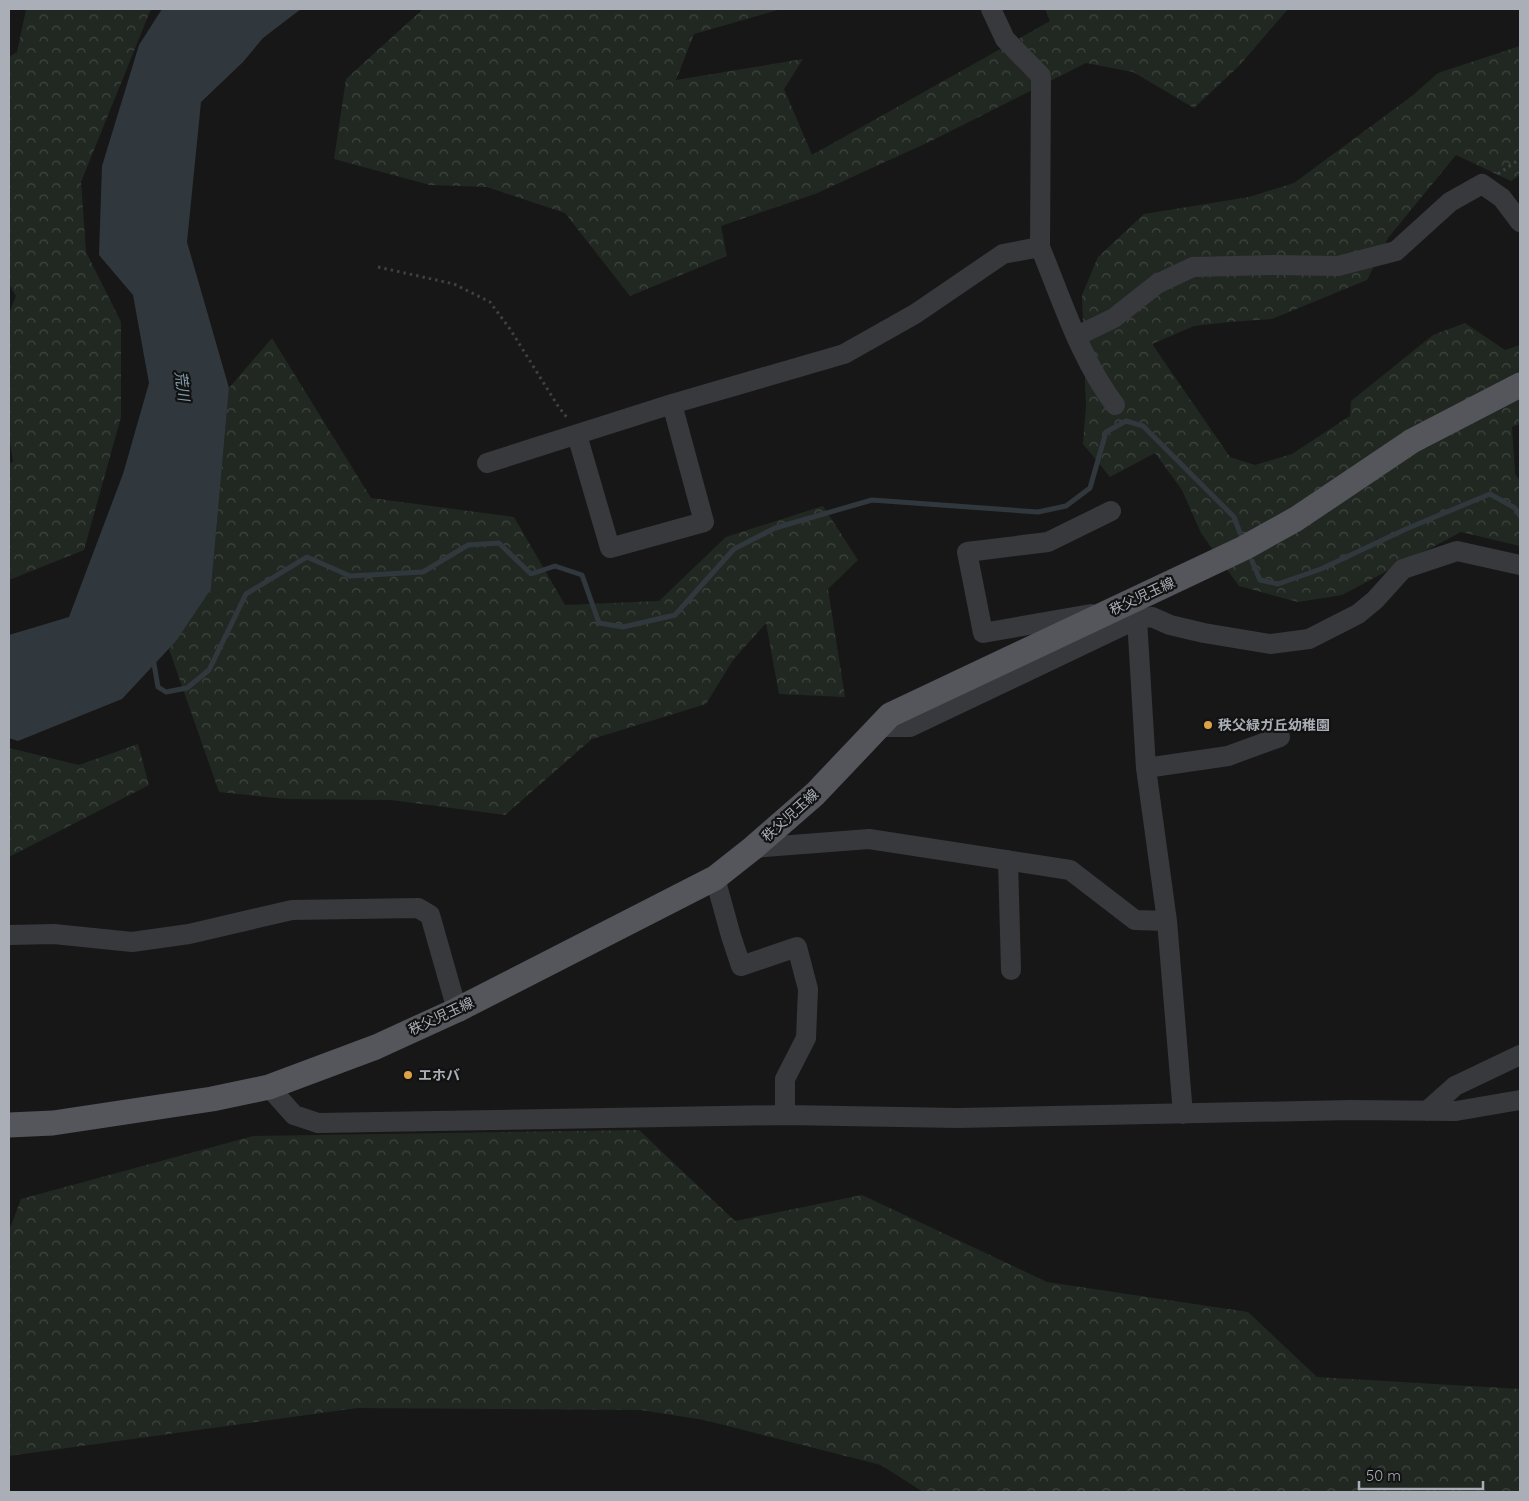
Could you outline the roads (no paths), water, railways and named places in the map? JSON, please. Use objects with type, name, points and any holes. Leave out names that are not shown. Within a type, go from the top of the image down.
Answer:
[{"type":"main road","name":"秩父児玉線","points":[[9,1125],[52,1123],[212,1099],[269,1087],[376,1046],[457,1010],[715,878],[815,794],[890,715],[1244,548],[1296,519],[1412,441],[1520,385]]},
{"type":"street","points":[[992,9],[1005,39],[1040,76],[1040,247],[1077,336],[1101,387],[1115,405]]},
{"type":"street","points":[[1077,336],[1114,318],[1157,284],[1193,267],[1338,266],[1396,251],[1450,202],[1482,184],[1502,198],[1520,222]]},
{"type":"street","points":[[488,463],[672,404],[844,354],[915,314],[1003,254],[1040,247]]},
{"type":"street","points":[[577,435],[610,548],[704,522],[672,404]]},
{"type":"street","points":[[1109,611],[984,632],[968,552],[1048,542],[1111,511]]},
{"type":"street","points":[[878,727],[910,727],[1137,619],[1152,618],[1170,625],[1204,633],[1270,644],[1309,639],[1358,614],[1376,600],[1403,570],[1458,551],[1520,565]]},
{"type":"street","points":[[1137,619],[1146,768],[1167,921],[1183,1114]]},
{"type":"street","points":[[1146,768],[1228,756],[1280,737]]},
{"type":"street","points":[[753,848],[869,839],[1070,870],[1135,920],[1167,921]]},
{"type":"street","points":[[1008,860],[1011,970]]},
{"type":"street","points":[[715,878],[730,936],[741,966],[797,947],[808,989],[806,1038],[785,1079],[785,1115]]},
{"type":"street","points":[[9,935],[54,934],[132,942],[189,934],[292,910],[418,908],[430,914],[457,1010]]},
{"type":"street","points":[[1427,1111],[1455,1086],[1520,1055]]},
{"type":"street","points":[[269,1087],[294,1115],[318,1123],[785,1115],[958,1118],[1351,1110],[1456,1111],[1520,1100]]},
{"type":"water","name":"荒川","points":[[162,9],[301,9],[263,38],[243,62],[201,102],[187,242],[229,388],[211,589],[176,641],[122,699],[18,741],[9,738],[9,635],[69,617],[123,474],[149,383],[133,295],[99,255],[102,166],[139,45]]},
{"type":"waterway","points":[[153,658],[158,687],[166,692],[187,688],[209,670],[246,594],[307,557],[350,576],[423,572],[468,545],[499,543],[531,574],[555,566],[582,575],[599,623],[623,627],[675,615],[734,549],[775,528],[872,500],[1038,512],[1066,506],[1090,488],[1106,432],[1126,421],[1143,426],[1234,517],[1240,533]]},
{"type":"waterway","points":[[1252,561],[1260,580],[1278,584],[1321,569],[1406,529],[1490,494],[1515,508],[1520,516]]},
{"type":"place","name":"秩父緑ガ丘幼稚園","points":[[1208,725]]},
{"type":"place","name":"エホバ","points":[[408,1075]]}]
